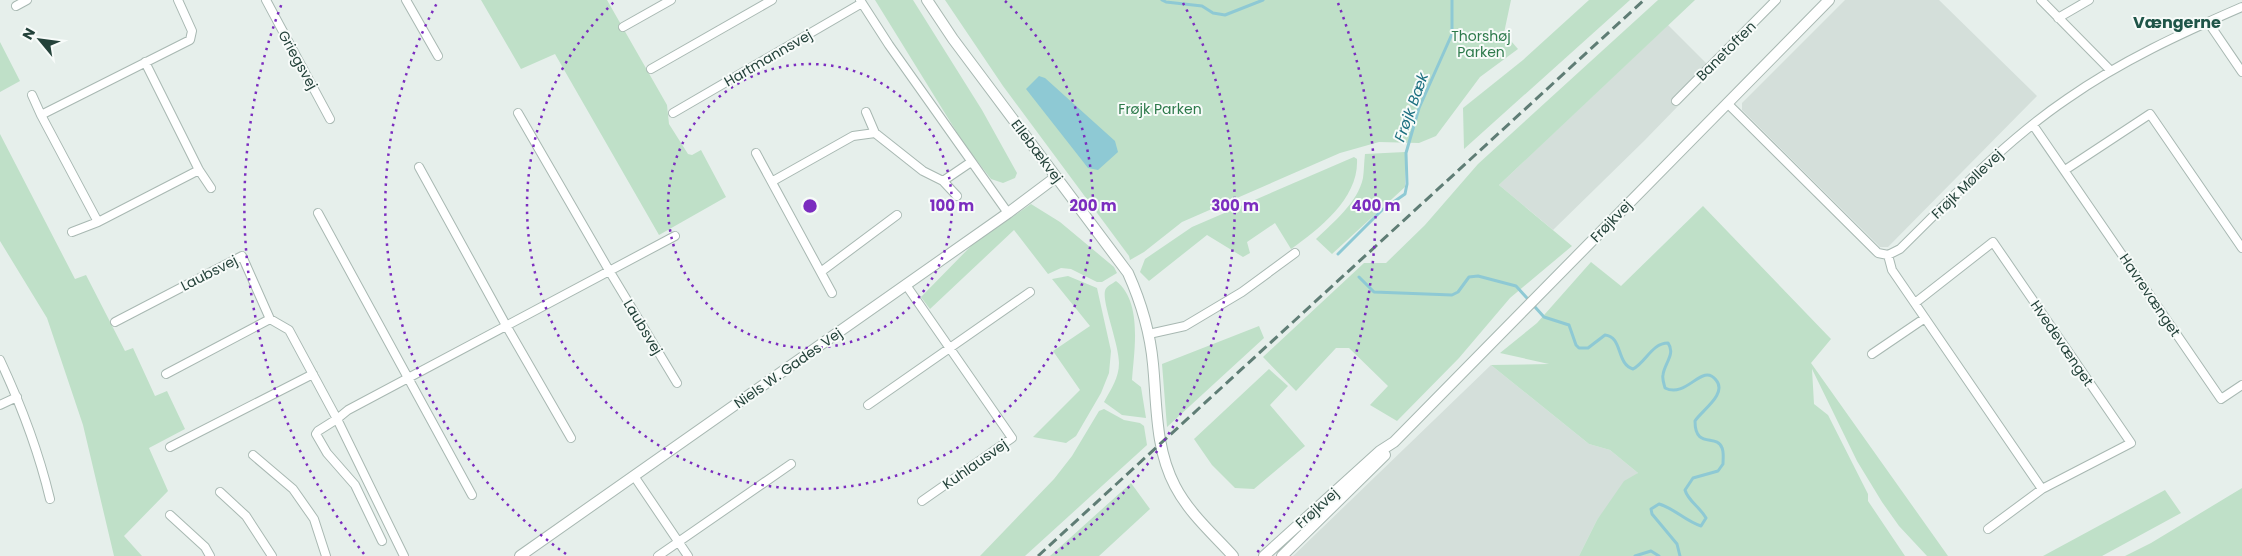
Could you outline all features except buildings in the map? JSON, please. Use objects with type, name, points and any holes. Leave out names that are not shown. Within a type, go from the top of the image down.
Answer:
[{"type":"street","points":[[16,6],[28,0]]},
{"type":"street","points":[[40,115],[190,40],[192,32],[178,0]]},
{"type":"street","name":"Griegsvej","points":[[266,0],[330,119]]},
{"type":"street","points":[[406,0],[438,56]]},
{"type":"street","points":[[623,27],[671,0]]},
{"type":"street","points":[[651,70],[772,0]]},
{"type":"street","name":"Ellebækvej","points":[[927,0],[1128,273],[1141,301],[1149,334],[1156,418],[1160,443],[1167,466],[1175,486],[1190,509],[1233,556]]},
{"type":"street","name":"Banetoften","points":[[1676,101],[1776,0]]},
{"type":"street","name":"Frøjkvej","points":[[1282,556],[1370,472],[1394,442],[1829,0]]},
{"type":"street","points":[[2041,0],[2111,70]]},
{"type":"street","points":[[2058,18],[2089,0]]},
{"type":"street","name":"Hartmannsvej","points":[[673,113],[861,1],[1008,213]]},
{"type":"street","name":"Frøjk Møllevej","points":[[1888,254],[1900,249],[1993,157],[2066,99],[2111,70],[2242,7]]},
{"type":"street","points":[[2208,22],[2242,72]]},
{"type":"street","points":[[145,62],[199,170],[211,188]]},
{"type":"street","points":[[32,95],[40,115],[98,222]]},
{"type":"street","points":[[1727,103],[1878,253],[1888,254],[1892,270],[2042,489]]},
{"type":"street","points":[[866,112],[875,132],[923,172],[943,181],[957,196]]},
{"type":"street","name":"Laubsvej","points":[[518,113],[677,383]]},
{"type":"street","points":[[2065,170],[2150,114],[2242,248]]},
{"type":"street","name":"Havrevænget","points":[[2033,125],[2221,398],[2242,385]]},
{"type":"street","points":[[773,181],[853,136],[875,132]]},
{"type":"street","points":[[756,153],[822,271],[832,293]]},
{"type":"street","points":[[943,181],[971,162]]},
{"type":"street","points":[[419,167],[506,327],[571,438]]},
{"type":"street","points":[[72,232],[98,222],[199,170]]},
{"type":"street","name":"Niels W. Gades Vej","points":[[520,556],[1008,213],[1056,177]]},
{"type":"street","points":[[318,212],[472,495]]},
{"type":"street","points":[[822,271],[897,215]]},
{"type":"street","points":[[382,541],[355,485],[327,453],[316,434],[318,431],[348,410],[675,236]]},
{"type":"street","name":"Hvedevænget","points":[[1915,304],[1993,242],[2130,443],[2042,489],[1988,528]]},
{"type":"street","points":[[1149,334],[1185,326],[1242,292],[1295,253]]},
{"type":"street","name":"Laubsvej","points":[[116,322],[242,256],[270,319]]},
{"type":"street","name":"Kuhlausvej","points":[[906,285],[1012,438],[922,501]]},
{"type":"street","points":[[868,405],[1030,292]]},
{"type":"street","points":[[1872,354],[1925,318]]},
{"type":"street","points":[[166,374],[270,319],[289,330],[337,419],[401,555]]},
{"type":"street","points":[[0,360],[18,397],[38,452],[50,499]]},
{"type":"street","points":[[170,447],[313,374]]},
{"type":"street","points":[[0,405],[18,397]]},
{"type":"street","name":"Frøjkvej","points":[[1264,556],[1380,451],[1394,442]]},
{"type":"street","points":[[253,455],[293,489],[314,519],[326,556]]},
{"type":"street","points":[[658,556],[791,464]]},
{"type":"street","points":[[634,476],[688,556]]},
{"type":"street","points":[[220,492],[246,516],[272,556]]},
{"type":"street","points":[[170,515],[204,547],[210,556]]},
{"type":"shaded area","points":[[1845,0],[1939,0],[2037,96],[1888,247],[1880,247],[1742,110],[1742,103]]},
{"type":"shaded area","points":[[1668,25],[1713,70],[1553,230],[1499,185]]},
{"type":"shaded area","points":[[1491,365],[1589,444],[1610,450],[1638,473],[1597,520],[1579,556],[1293,556]]},
{"type":"green space","points":[[481,0],[607,0],[667,105],[669,124],[688,154],[692,155],[701,150],[726,197],[659,235],[555,54],[521,69]]},
{"type":"green space","points":[[875,0],[913,0],[982,110],[1017,173],[1015,178],[1003,183],[991,179],[964,144]]},
{"type":"green space","name":"Frøjk Parken","points":[[945,0],[1511,0],[1504,33],[1518,49],[1480,77],[1436,136],[1419,143],[1379,142],[1340,153],[1182,222],[1144,252],[1130,260],[1129,256],[1003,86]]},
{"type":"green space","points":[[1589,0],[1630,0],[1464,149],[1463,108],[1523,60]]},
{"type":"green space","points":[[1658,0],[1695,0],[1499,185],[1572,246],[1510,298],[1459,358],[1397,421],[1370,405],[1388,386],[1349,348],[1336,348],[1296,391],[1263,357],[1364,263],[1386,263],[1425,225],[1478,164]]},
{"type":"green space","points":[[0,42],[20,81],[0,92]]},
{"type":"green space","points":[[0,134],[75,279],[86,275],[125,351],[133,348],[155,396],[167,391],[185,429],[149,448],[168,491],[124,536],[142,556],[114,556],[83,425],[47,318],[0,241]]},
{"type":"green space","points":[[1405,152],[1405,187],[1332,254],[1316,239],[1344,212],[1356,195],[1363,178],[1365,154]]},
{"type":"green space","points":[[1354,157],[1357,159],[1356,173],[1352,187],[1345,199],[1325,222],[1291,249],[1275,223],[1247,242],[1250,253],[1243,257],[1207,235],[1149,281],[1140,272],[1145,259],[1192,227]]},
{"type":"green space","points":[[1031,204],[1060,222],[1114,267],[1117,273],[1102,282],[1097,282],[1071,269],[1061,268],[1048,274],[1014,230],[930,309],[921,297],[972,245]]},
{"type":"green space","points":[[1703,206],[1831,339],[1811,363],[1948,556],[1927,556],[1899,526],[1857,461],[1812,369],[1814,404],[1828,415],[1868,494],[1868,501],[1905,556],[1579,556],[1597,520],[1624,481],[1638,473],[1610,450],[1589,444],[1491,365],[1549,364],[1500,353],[1537,323],[1591,262],[1621,286]]},
{"type":"green space","points":[[1068,276],[1097,288],[1111,351],[1109,373],[1101,393],[1076,436],[1066,443],[1033,437],[1080,390],[1053,351],[1090,326],[1052,279]]},
{"type":"green space","points":[[1116,281],[1125,290],[1133,314],[1135,341],[1132,380],[1141,387],[1146,418],[1122,415],[1104,402],[1118,374],[1119,368],[1118,355],[1105,297],[1105,291],[1109,285]]},
{"type":"green space","points":[[1259,326],[1264,338],[1167,427],[1162,364]]},
{"type":"green space","points":[[1269,369],[1288,386],[1270,405],[1305,446],[1254,489],[1235,488],[1212,465],[1194,439]]},
{"type":"green space","points":[[1104,409],[1124,420],[1140,423],[1144,426],[1147,445],[1025,556],[980,556],[1054,479],[1072,456],[1099,411]]},
{"type":"green space","points":[[1131,483],[1150,509],[1099,556],[1050,556]]},
{"type":"green space","points":[[2242,488],[2242,556],[2125,556],[2151,543]]},
{"type":"green space","points":[[2165,490],[2181,513],[2102,556],[2043,556]]},
{"type":"water","points":[[1039,76],[1045,78],[1115,141],[1118,152],[1098,170],[1088,168],[1026,89]]},
{"type":"waterway","name":"Frøjk Bæk","points":[[1162,0],[1202,6],[1213,13],[1225,15],[1263,0]]},
{"type":"waterway","name":"Frøjk Bæk","points":[[1338,254],[1382,210],[1405,194],[1407,184],[1406,153],[1419,108],[1452,34],[1452,0]]},
{"type":"waterway","name":"Frøjk Bæk","points":[[1359,277],[1374,292],[1452,295],[1458,292],[1469,277],[1478,276],[1516,286],[1544,317],[1569,325],[1576,345],[1579,348],[1588,348],[1605,335],[1611,337],[1615,340],[1624,362],[1633,369],[1653,349],[1668,343],[1671,351],[1663,377],[1665,388],[1680,389],[1705,375],[1711,376],[1716,380],[1719,385],[1719,391],[1695,421],[1696,430],[1699,435],[1702,438],[1716,442],[1722,448],[1723,464],[1718,471],[1693,478],[1685,490],[1706,518],[1701,526],[1670,508],[1659,504],[1651,509],[1652,514],[1677,544],[1680,556]]},
{"type":"waterway","name":"Frøjk Bæk","points":[[1635,556],[1651,551],[1659,556]]},
{"type":"railway","points":[[1038,556],[1644,0]]},
{"type":"district","name":"Vængerne","points":[[2177,22]]},
{"type":"park label","name":"Thorshøj Parken","points":[[1481,44]]}]
